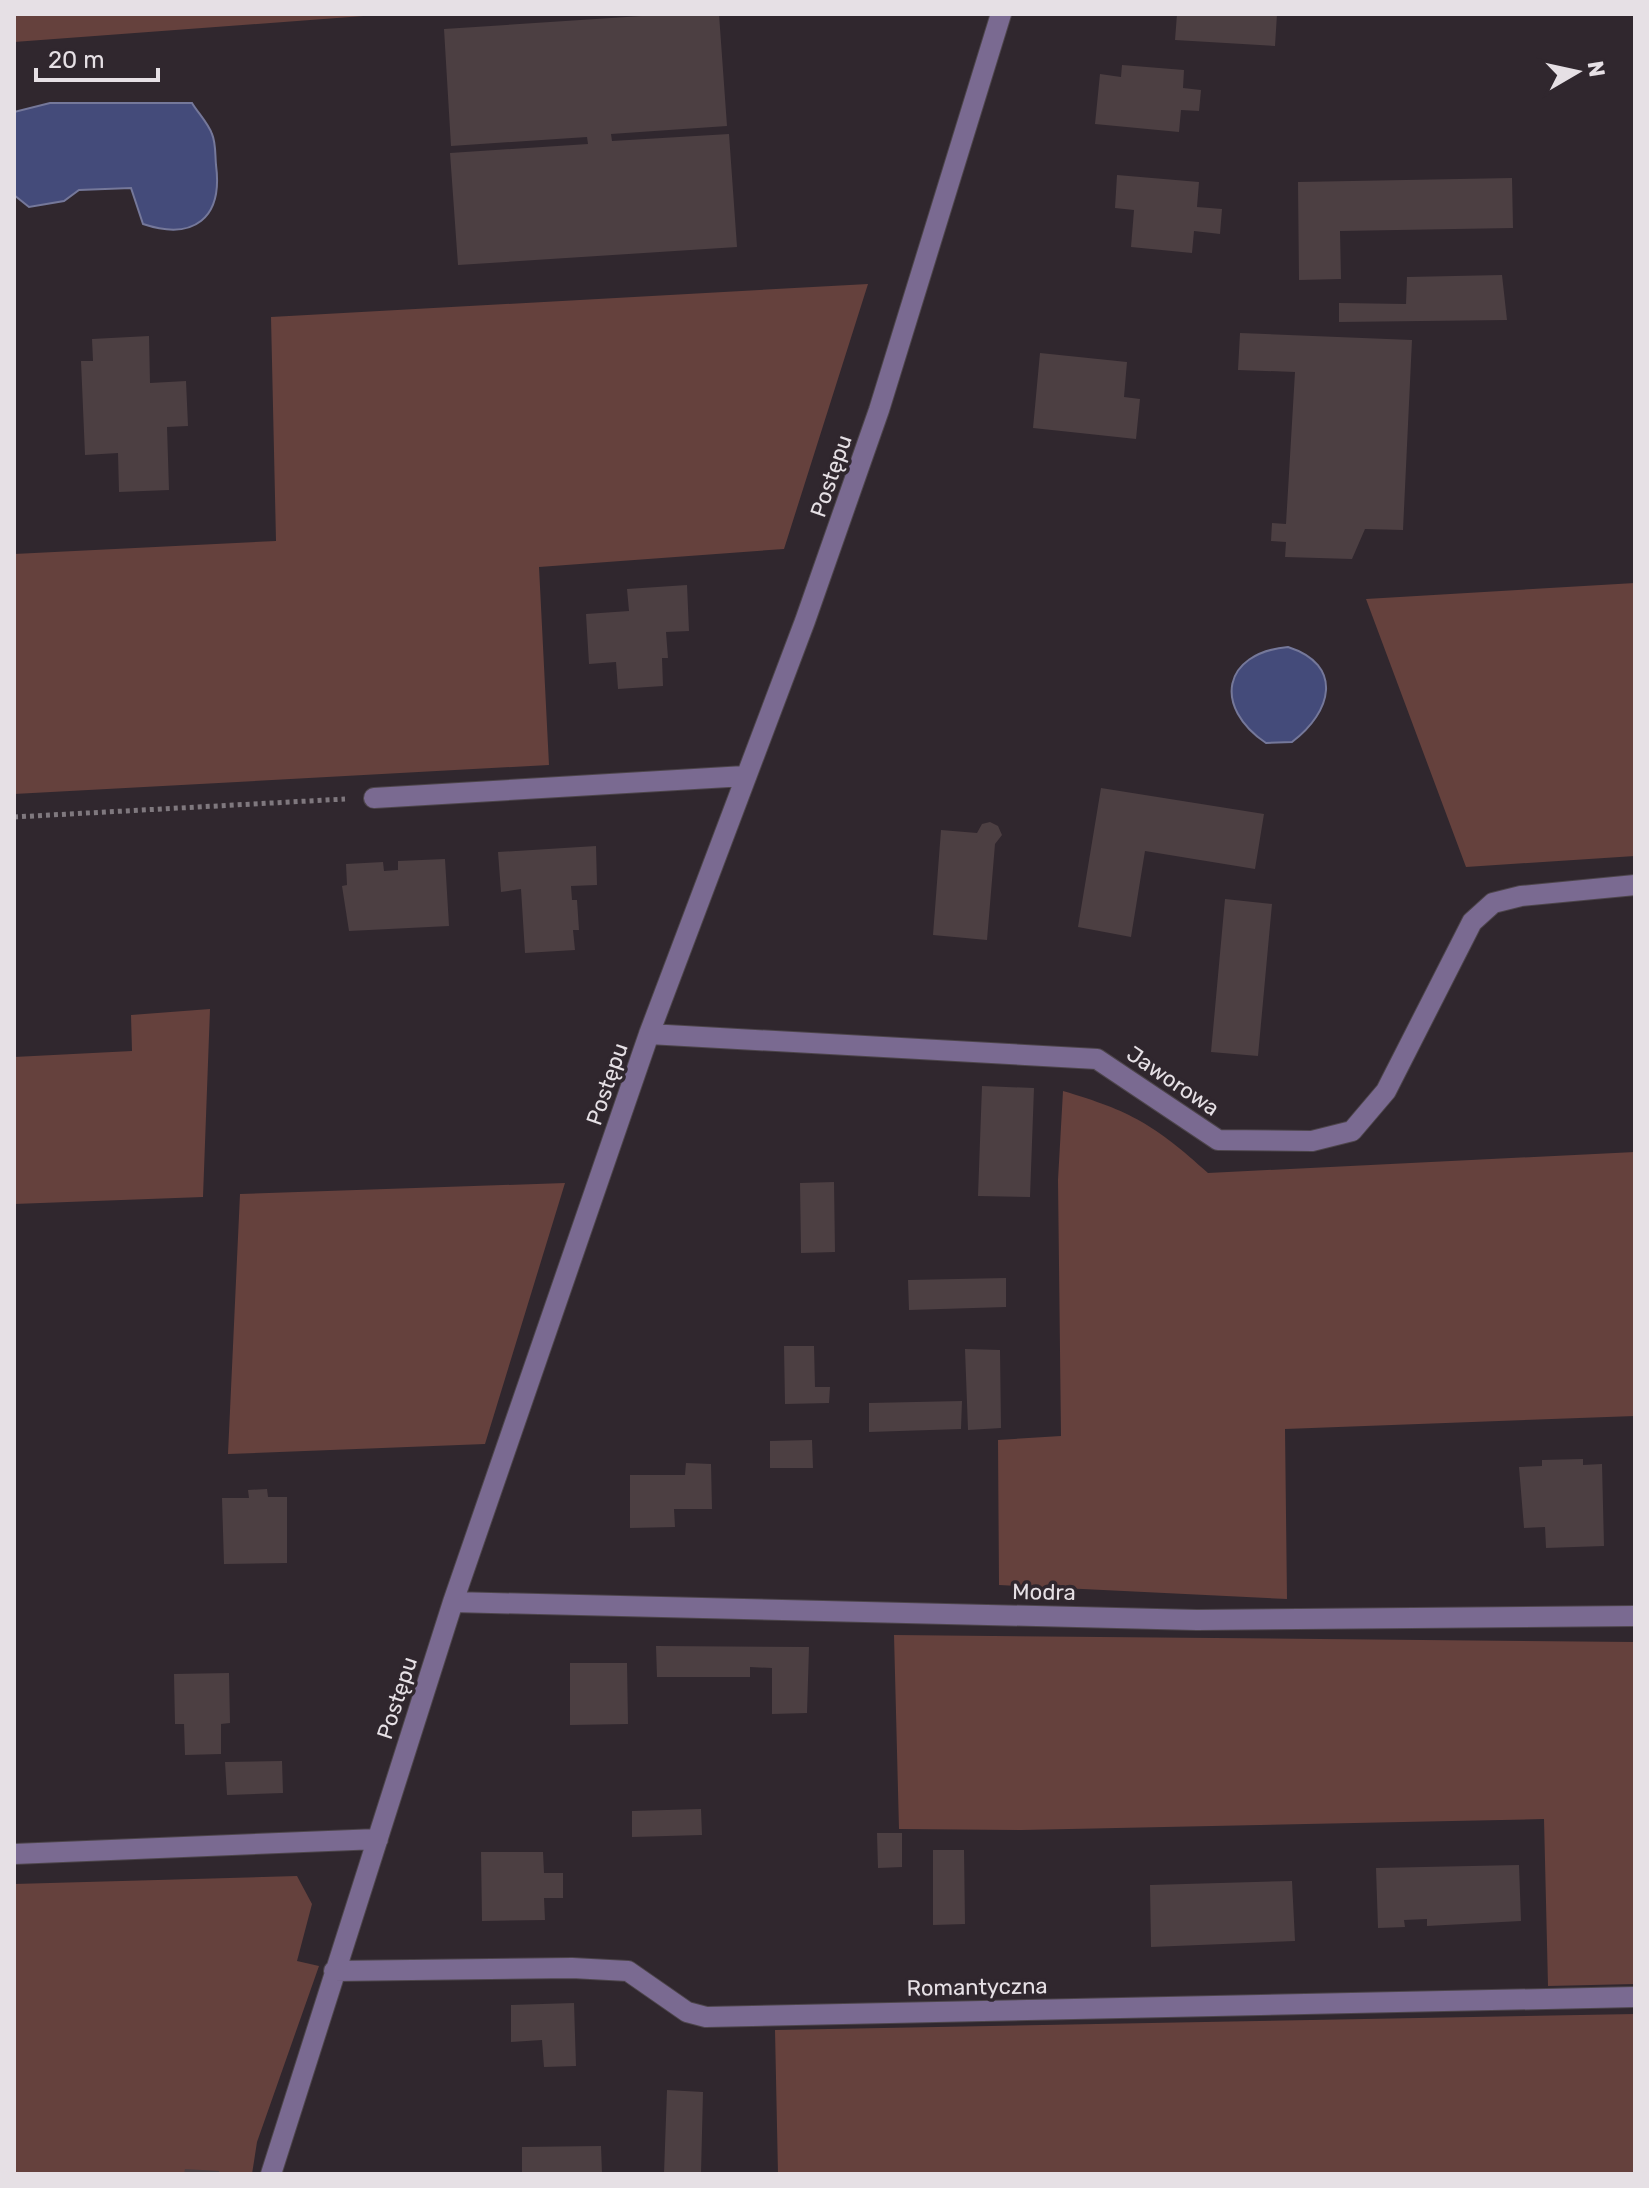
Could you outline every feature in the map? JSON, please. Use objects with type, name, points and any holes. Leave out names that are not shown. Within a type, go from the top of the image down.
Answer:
[{"type":"street","name":"Postępu","points":[[271,2174],[453,1602],[649,1034],[879,410],[1001,14]]},
{"type":"street","points":[[374,798],[745,776]]},
{"type":"street","name":"Jaworowa","points":[[649,1034],[1097,1059],[1218,1140],[1312,1141],[1352,1131],[1386,1091],[1472,922],[1493,903],[1521,896],[1635,885]]},
{"type":"street","name":"Modra","points":[[453,1602],[1197,1620],[1635,1616]]},
{"type":"street","points":[[14,1854],[378,1839]]},
{"type":"street","name":"Romantyczna","points":[[334,1971],[572,1968],[628,1971],[687,2012],[706,2017],[1635,1997]]},
{"type":"path","points":[[14,817],[374,798]]},
{"type":"shaded area","points":[[14,14],[390,14],[14,42]]},
{"type":"shaded area","points":[[868,284],[784,549],[539,567],[549,765],[14,794],[14,554],[276,541],[271,317]]},
{"type":"shaded area","points":[[1635,583],[1635,856],[1466,867],[1366,599]]},
{"type":"shaded area","points":[[210,1009],[203,1197],[14,1204],[14,1057],[132,1051],[131,1015]]},
{"type":"shaded area","points":[[1063,1091],[1125,1113],[1157,1131],[1208,1173],[1635,1152],[1635,1416],[1285,1429],[1287,1599],[999,1585],[998,1440],[1061,1436],[1058,1180]]},
{"type":"shaded area","points":[[565,1183],[485,1444],[228,1454],[240,1194]]},
{"type":"shaded area","points":[[894,1635],[1635,1642],[1635,1984],[1548,1986],[1544,1819],[1022,1830],[899,1829]]},
{"type":"shaded area","points":[[297,1876],[312,1904],[297,1961],[319,1966],[257,2142],[252,2174],[14,2174],[14,1884]]},
{"type":"shaded area","points":[[1635,2014],[1635,2174],[778,2174],[775,2030]]},
{"type":"water","points":[[50,103],[192,103],[214,141],[217,183],[215,199],[209,211],[201,221],[190,227],[161,229],[143,224],[131,188],[79,190],[64,201],[29,207],[14,195],[14,112]]},
{"type":"water","points":[[1288,647],[1306,655],[1318,665],[1326,690],[1323,704],[1306,730],[1292,742],[1266,743],[1249,729],[1238,714],[1232,698],[1232,684],[1249,659],[1266,651]]},
{"type":"building","points":[[672,14],[719,14],[727,126],[611,134],[612,141],[729,134],[737,247],[458,265],[450,153],[588,144],[587,137],[451,146],[444,29]]},
{"type":"building","points":[[1177,14],[1277,14],[1275,46],[1175,40]]},
{"type":"building","points":[[1122,65],[1184,70],[1183,88],[1201,90],[1199,111],[1181,110],[1179,132],[1095,124],[1100,74],[1121,77]]},
{"type":"building","points":[[1117,175],[1199,182],[1197,207],[1222,209],[1220,234],[1194,231],[1192,253],[1131,247],[1134,210],[1115,208]]},
{"type":"building","points":[[1512,178],[1513,228],[1340,231],[1341,279],[1299,280],[1298,182]]},
{"type":"building","points":[[1502,275],[1507,320],[1339,322],[1339,303],[1406,304],[1407,277]]},
{"type":"building","points":[[1240,333],[1412,340],[1403,530],[1365,529],[1352,559],[1285,557],[1286,542],[1271,541],[1272,523],[1286,524],[1295,372],[1238,370]]},
{"type":"building","points":[[149,336],[150,383],[186,381],[188,426],[167,427],[169,490],[119,492],[118,453],[85,455],[81,361],[93,361],[92,339]]},
{"type":"building","points":[[1040,353],[1127,362],[1124,397],[1140,399],[1136,439],[1033,428]]},
{"type":"building","points":[[687,585],[689,631],[666,632],[668,658],[662,658],[663,686],[618,689],[616,662],[589,664],[586,614],[629,611],[627,589]]},
{"type":"building","points":[[1101,788],[1264,814],[1255,869],[1145,851],[1131,937],[1078,927]]},
{"type":"building","points":[[990,822],[998,826],[1002,835],[995,844],[987,940],[933,935],[941,830],[977,833],[982,824]]},
{"type":"building","points":[[596,846],[597,885],[571,886],[572,900],[577,900],[579,930],[573,930],[575,950],[525,953],[521,889],[501,892],[498,852]]},
{"type":"building","points":[[445,859],[449,926],[349,931],[342,886],[347,885],[346,864],[383,862],[384,871],[398,870],[398,861]]},
{"type":"building","points":[[1225,899],[1272,904],[1258,1056],[1211,1052]]},
{"type":"building","points":[[982,1086],[1034,1088],[1030,1197],[978,1196]]},
{"type":"building","points":[[834,1182],[835,1252],[801,1253],[800,1183]]},
{"type":"building","points":[[1006,1278],[1006,1307],[909,1310],[908,1280]]},
{"type":"building","points":[[784,1346],[814,1346],[815,1387],[830,1387],[829,1403],[785,1404]]},
{"type":"building","points":[[965,1349],[1000,1350],[1001,1428],[968,1430]]},
{"type":"building","points":[[962,1401],[961,1429],[869,1432],[869,1403]]},
{"type":"building","points":[[812,1440],[813,1468],[770,1468],[770,1441]]},
{"type":"building","points":[[1583,1459],[1583,1465],[1602,1464],[1604,1546],[1546,1548],[1545,1527],[1524,1528],[1519,1467],[1542,1466],[1542,1460]]},
{"type":"building","points":[[686,1463],[711,1464],[712,1509],[674,1509],[675,1527],[630,1528],[630,1475],[685,1475]]},
{"type":"building","points":[[267,1489],[268,1497],[287,1497],[287,1563],[224,1564],[222,1498],[249,1498],[248,1490]]},
{"type":"building","points":[[656,1646],[809,1647],[807,1713],[772,1714],[772,1668],[750,1667],[750,1677],[657,1677]]},
{"type":"building","points":[[570,1663],[627,1663],[628,1724],[570,1725]]},
{"type":"building","points":[[229,1673],[230,1723],[221,1724],[221,1754],[185,1755],[184,1724],[175,1724],[174,1674]]},
{"type":"building","points":[[282,1761],[283,1793],[227,1795],[225,1762]]},
{"type":"building","points":[[701,1809],[702,1835],[632,1837],[632,1811]]},
{"type":"building","points":[[877,1833],[902,1833],[902,1867],[878,1868]]},
{"type":"building","points":[[933,1850],[964,1850],[965,1924],[933,1925]]},
{"type":"building","points":[[481,1852],[543,1852],[544,1873],[563,1873],[563,1898],[544,1898],[545,1920],[482,1921]]},
{"type":"building","points":[[1519,1865],[1521,1921],[1427,1926],[1427,1919],[1404,1920],[1405,1927],[1378,1928],[1376,1868]]},
{"type":"building","points":[[1292,1881],[1295,1941],[1151,1947],[1150,1885]]},
{"type":"building","points":[[574,2003],[576,2066],[544,2067],[542,2040],[511,2042],[511,2005]]},
{"type":"building","points":[[667,2090],[703,2092],[701,2174],[664,2174]]},
{"type":"building","points":[[601,2146],[602,2174],[522,2174],[522,2147]]},
{"type":"building","points":[[185,2169],[219,2171],[219,2174],[184,2174]]}]
